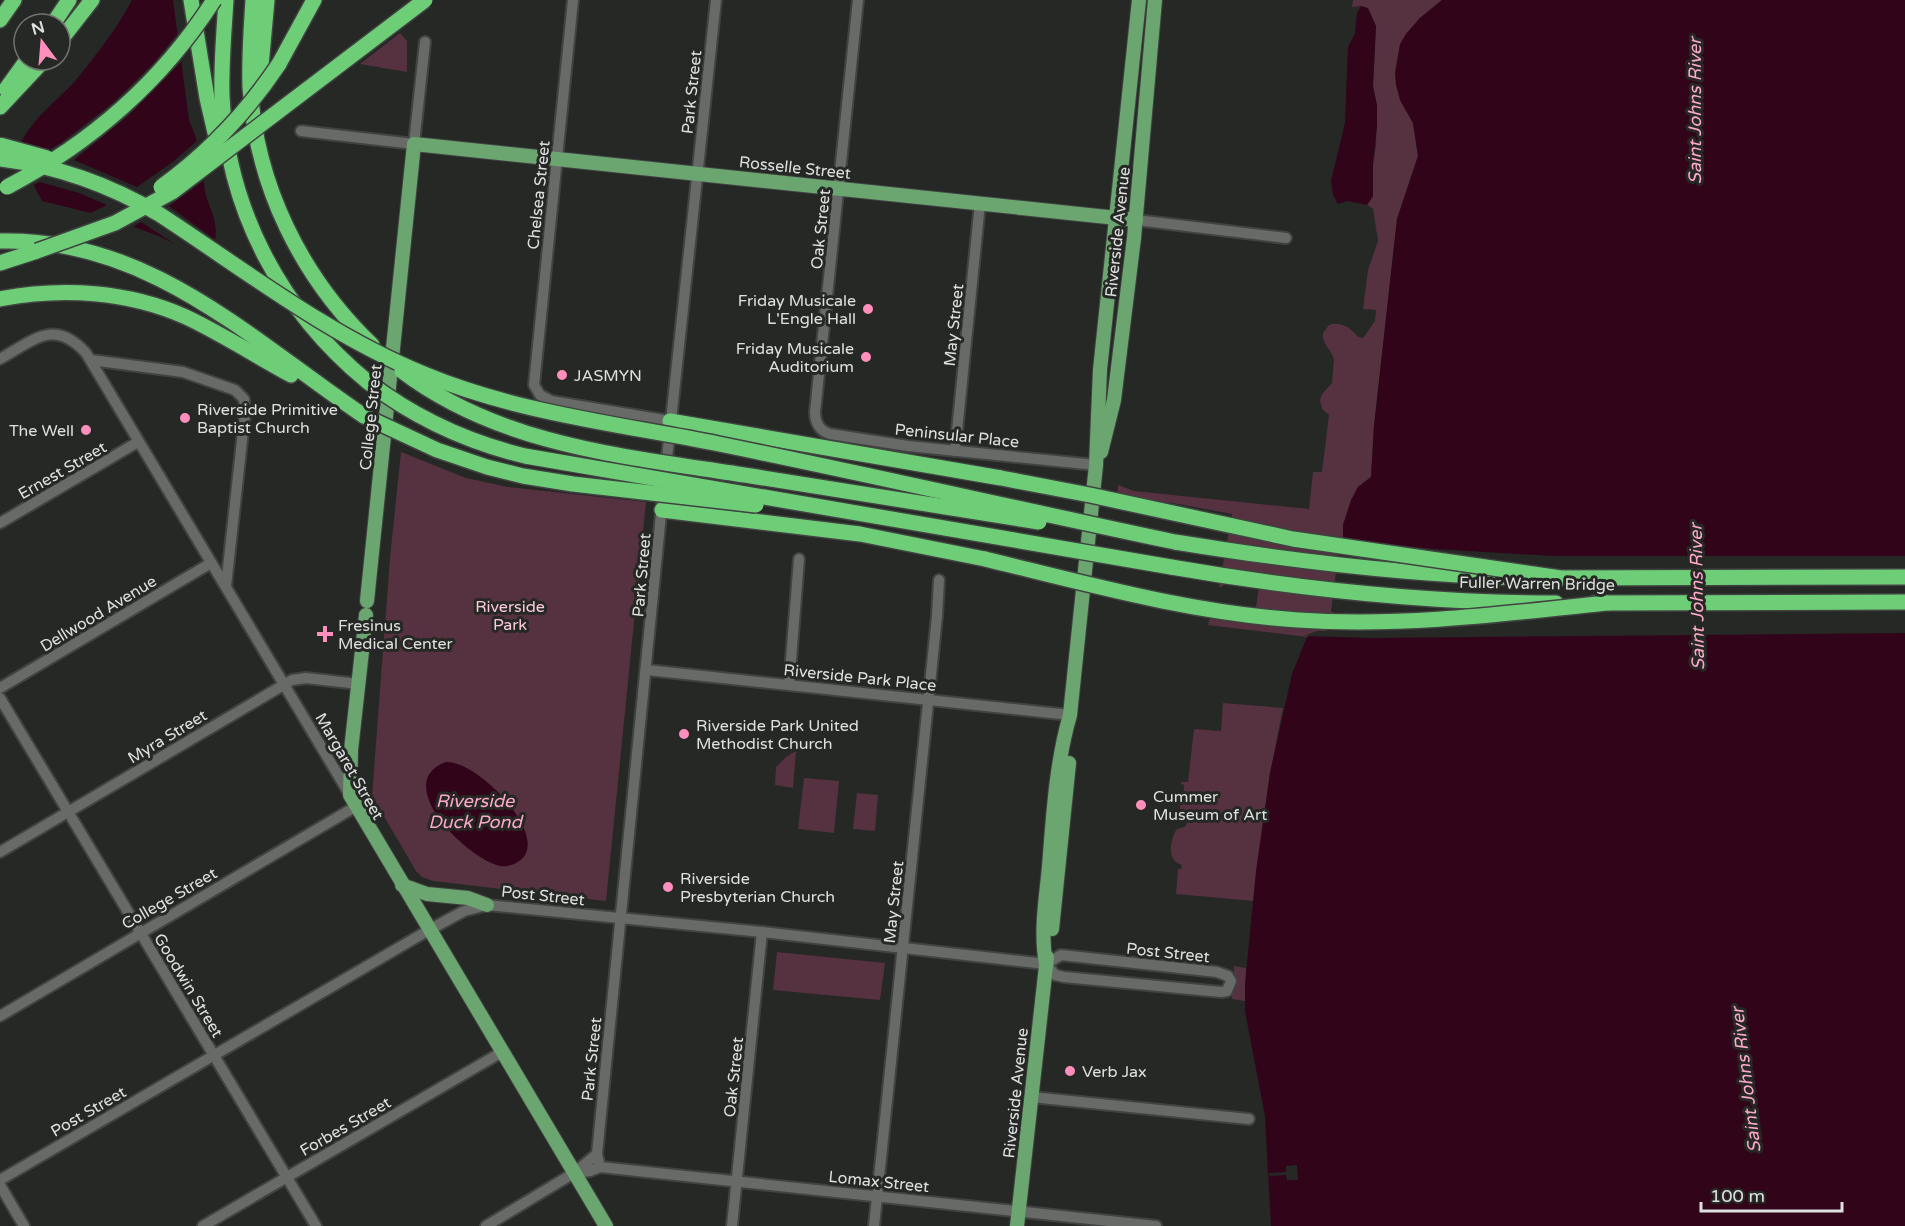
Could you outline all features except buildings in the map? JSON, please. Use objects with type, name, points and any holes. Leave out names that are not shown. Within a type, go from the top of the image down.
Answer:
[{"type":"highway","points":[[0,20],[14,0]]},
{"type":"highway","points":[[72,26],[92,0]]},
{"type":"highway","points":[[191,0],[215,135],[228,175],[251,228],[274,273],[305,320],[368,382],[430,422],[477,442],[509,452],[933,526]]},
{"type":"highway","points":[[4,189],[67,152],[122,108],[171,57],[214,0]]},
{"type":"highway","points":[[226,0],[222,66],[224,117],[231,164],[251,228]]},
{"type":"highway","points":[[253,0],[250,87],[256,132],[263,166],[278,209],[299,253],[329,298],[351,325],[403,372],[444,399],[490,422],[538,437],[653,460],[1175,542]]},
{"type":"highway","points":[[263,166],[260,133],[260,76],[267,0]]},
{"type":"highway","points":[[37,251],[99,226],[128,209],[170,181],[209,148],[255,98],[279,64],[314,0]]},
{"type":"highway","points":[[0,263],[115,223],[171,192],[425,0]]},
{"type":"highway","points":[[0,97],[18,72]]},
{"type":"highway","points":[[0,107],[33,72]]},
{"type":"highway","points":[[0,145],[54,161],[114,190],[159,214],[345,336],[421,373],[469,391],[551,413],[718,444],[1175,542]]},
{"type":"highway","points":[[0,159],[51,168],[114,190]]},
{"type":"highway","points":[[0,241],[47,243],[80,248],[120,261],[160,278],[219,313],[364,416]]},
{"type":"highway","points":[[0,299],[67,292],[118,297],[152,305],[199,324],[364,416],[405,436],[487,467],[523,476],[573,484],[933,526]]},
{"type":"highway","points":[[670,422],[1001,478],[1090,495],[1268,535],[1561,578]]},
{"type":"highway","points":[[662,510],[860,534],[985,559],[1171,603],[1235,614],[1295,620],[1425,621],[1607,603]]},
{"type":"highway","name":"Fuller Warren Bridge","points":[[933,526],[1308,588],[1404,597],[1494,602],[1905,602]]},
{"type":"highway","name":"Fuller Warren Bridge","points":[[1175,542],[1356,568],[1458,576],[1905,577]]},
{"type":"main road","name":"Riverside Avenue","points":[[1017,1226],[1046,964],[1051,942],[1070,758],[1072,736],[1070,715],[1096,465],[1099,377],[1139,0]]},
{"type":"main road","name":"Riverside Avenue","points":[[1096,465],[1112,410],[1136,220],[1155,0]]},
{"type":"main road","points":[[1132,65],[1146,91]]},
{"type":"main road","name":"Rosselle Street","points":[[414,144],[1136,220]]},
{"type":"main road","name":"College Street","points":[[367,601],[414,144]]},
{"type":"main road","name":"College Street","points":[[353,801],[350,766],[366,615]]},
{"type":"main road","name":"Margaret Street","points":[[353,801],[606,1226]]},
{"type":"main road","points":[[402,885],[427,894],[468,898],[487,904]]},
{"type":"street","name":"Chelsea Street","points":[[573,0],[533,378],[537,392],[550,401],[670,422]]},
{"type":"street","name":"Park Street","points":[[600,1167],[597,1154],[670,422],[716,0]]},
{"type":"street","name":"Oak Street","points":[[818,425],[815,412],[858,0]]},
{"type":"street","name":"College Street","points":[[414,144],[425,42]]},
{"type":"street","name":"Rosselle Street","points":[[301,131],[414,144]]},
{"type":"street","name":"May Street","points":[[955,451],[980,202]]},
{"type":"street","name":"Rosselle Street","points":[[1136,220],[1286,238]]},
{"type":"street","name":"Margaret Street","points":[[0,359],[35,339],[56,334],[76,342],[91,360],[353,801]]},
{"type":"street","points":[[91,360],[183,372],[236,390],[244,399],[245,413],[225,587]]},
{"type":"street","name":"Peninsular Place","points":[[818,425],[830,434],[955,451],[1096,465]]},
{"type":"street","name":"Ernest Street","points":[[0,523],[138,442]]},
{"type":"street","points":[[789,685],[799,559]]},
{"type":"street","name":"Dellwood Avenue","points":[[0,688],[211,563]]},
{"type":"street","name":"May Street","points":[[874,1226],[939,580]]},
{"type":"street","name":"College Street","points":[[366,615],[367,601]]},
{"type":"street","name":"Riverside Park Place","points":[[647,670],[1070,715]]},
{"type":"street","name":"Myra Street","points":[[0,852],[292,680],[306,678],[358,684]]},
{"type":"street","name":"Goodwin Street","points":[[0,698],[316,1226]]},
{"type":"street","name":"College Street","points":[[0,1016],[141,934],[353,801]]},
{"type":"street","name":"Post Street","points":[[0,1180],[429,930],[464,911],[487,904],[1046,964],[1061,955],[1217,972],[1228,976],[1231,981],[1227,991],[1221,993],[1055,975],[1046,964]]},
{"type":"street","name":"Oak Street","points":[[732,1226],[762,932]]},
{"type":"street","name":"Forbes Street","points":[[203,1226],[502,1052]]},
{"type":"street","points":[[1031,1097],[1249,1119]]},
{"type":"street","points":[[486,1226],[574,1173],[597,1154]]},
{"type":"street","points":[[574,1173],[590,1172],[600,1167]]},
{"type":"street","name":"Lomax Street","points":[[600,1167],[1156,1226]]},
{"type":"street","points":[[0,1185],[24,1226]]},
{"type":"green space","points":[[1353,0],[1442,0],[1420,18],[1406,34],[1400,100],[1413,123],[1418,156],[1397,219],[1374,426],[1371,477],[1358,487],[1343,525],[1332,629],[1307,637],[1208,625],[1213,604],[1256,607],[1260,580],[1228,579],[1222,587],[1219,587],[1232,514],[1173,503],[1117,498],[1118,485],[1134,491],[1309,509],[1313,472],[1322,472],[1329,415],[1322,409],[1320,400],[1322,394],[1332,383],[1334,360],[1324,341],[1323,333],[1329,325],[1338,324],[1363,338],[1375,321],[1376,310],[1363,309],[1368,270],[1378,241],[1373,209],[1367,205],[1373,196],[1373,164],[1376,146],[1377,109],[1373,86],[1376,26],[1361,6],[1352,7]]},
{"type":"green space","points":[[400,33],[407,41],[407,72],[360,64]]},
{"type":"green space","name":"Riverside Park","points":[[401,452],[466,478],[508,487],[646,502],[606,901],[433,881],[422,877],[416,871],[372,796],[390,558]]},
{"type":"green space","points":[[1223,703],[1283,708],[1270,773],[1254,901],[1176,894],[1178,869],[1181,869],[1182,865],[1173,859],[1171,845],[1176,830],[1186,826],[1187,822],[1183,822],[1184,810],[1180,809],[1180,803],[1183,803],[1184,785],[1181,782],[1188,782],[1194,729],[1221,731]]},
{"type":"green space","points":[[796,751],[793,788],[775,785],[776,767]]},
{"type":"green space","points":[[804,778],[839,781],[834,833],[798,829]]},
{"type":"green space","points":[[857,793],[878,795],[875,831],[853,829]]},
{"type":"green space","points":[[777,952],[885,963],[880,1000],[773,990]]},
{"type":"green space","points":[[1234,966],[1246,968],[1245,1001],[1232,999]]},
{"type":"water","points":[[132,0],[173,0],[189,120],[196,138],[206,196],[214,218],[215,240],[182,247],[107,217],[42,201],[32,182],[20,147],[23,139],[36,121],[91,61]]},
{"type":"water","name":"Saint Johns River","points":[[1442,0],[1905,0],[1905,1226],[1271,1226],[1265,1116],[1245,1011],[1245,984],[1256,871],[1270,773],[1292,674],[1307,637],[1332,629],[1343,525],[1358,487],[1371,477],[1374,426],[1397,219],[1418,156],[1413,123],[1400,100],[1396,85],[1395,73],[1400,44],[1420,18]]},
{"type":"water","points":[[1361,6],[1368,8],[1376,26],[1373,86],[1377,105],[1377,126],[1373,164],[1373,196],[1367,205],[1347,201],[1338,204],[1333,195],[1331,181],[1345,123],[1348,47],[1355,33],[1357,13]]},
{"type":"water","name":"Riverside Duck Pond","points":[[446,762],[461,765],[479,776],[512,808],[523,827],[528,844],[523,858],[507,866],[494,864],[460,842],[444,825],[432,806],[426,788],[430,773]]},
{"type":"pier","points":[[180,31],[183,60],[128,116],[74,160],[137,187],[174,161],[199,139],[206,179],[169,206],[217,241],[208,250],[195,253],[187,252],[141,222],[130,229],[86,215],[107,205],[79,193],[40,182],[31,186],[19,167],[61,143],[113,103],[153,64]]},
{"type":"pier","points":[[1340,539],[1435,549],[1553,556],[1905,556],[1905,633],[1372,638],[1304,636],[1317,631],[1388,631],[1321,629],[1372,615],[1331,612]]},
{"type":"pier","points":[[1297,1165],[1298,1180],[1287,1180],[1286,1175],[1269,1176],[1269,1173],[1286,1172],[1286,1166]]},
{"type":"place","name":"Friday Musicale L'Engle Hall","points":[[868,309]]},
{"type":"place","name":"Friday Musicale Auditorium","points":[[866,357]]},
{"type":"place","name":"JASMYN","points":[[562,375]]},
{"type":"place","name":"Riverside Primitive Baptist Church","points":[[185,418]]},
{"type":"place","name":"The Well","points":[[86,430]]},
{"type":"place","name":"Fresinus Medical Center","points":[[325,634]]},
{"type":"place","name":"Riverside Park United Methodist Church","points":[[684,734]]},
{"type":"place","name":"Cummer Museum of Art","points":[[1141,805]]},
{"type":"place","name":"Riverside Presbyterian Church","points":[[668,887]]},
{"type":"place","name":"Verb Jax","points":[[1070,1071]]}]
